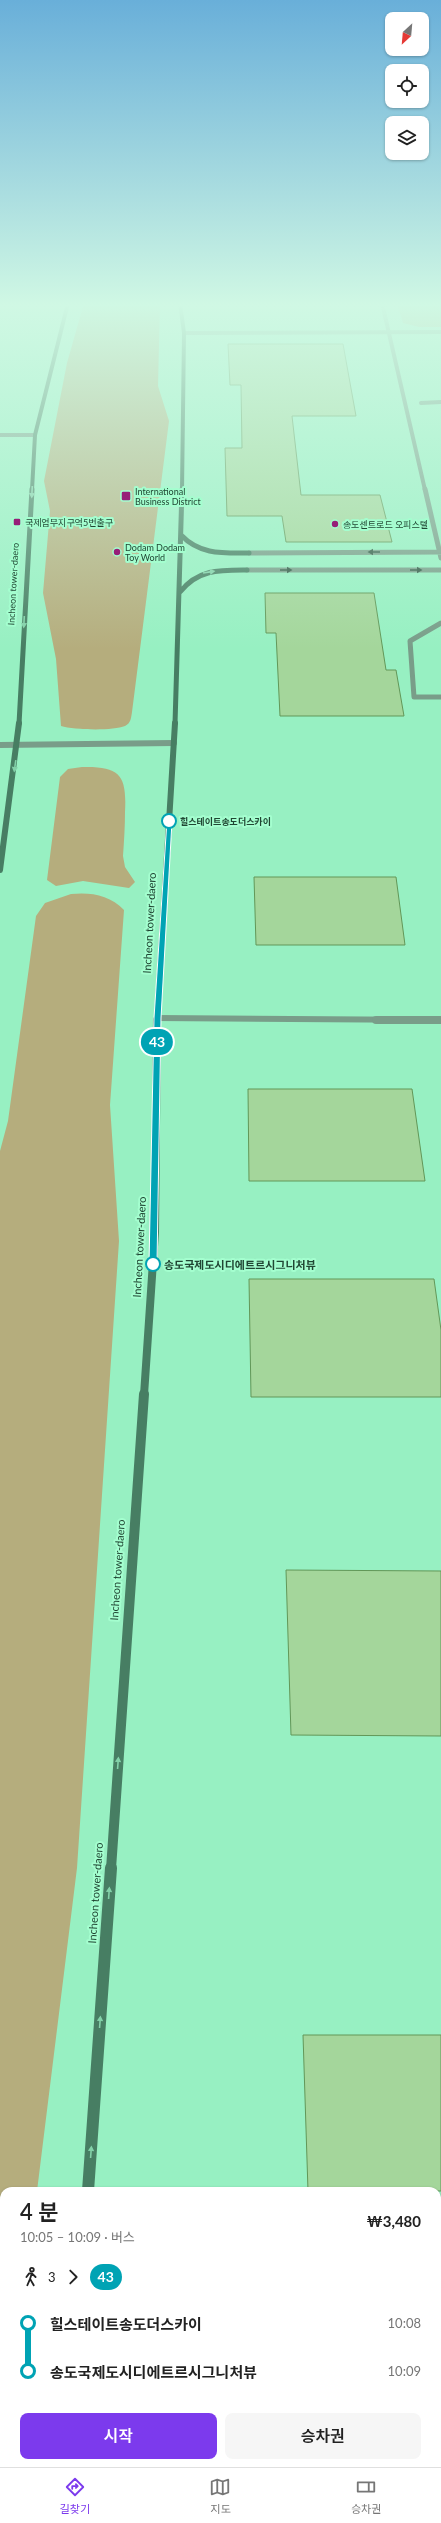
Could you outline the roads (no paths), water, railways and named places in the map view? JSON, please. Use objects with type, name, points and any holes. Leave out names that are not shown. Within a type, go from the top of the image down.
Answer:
[{"type":"main road","name":"Incheon tower-daero","points":[[0,870],[18,745],[35,435],[39,418]]},
{"type":"main road","name":"Incheon tower-daero","points":[[88,2187],[155,1232],[157,1018],[174,743],[180,593],[183,418]]},
{"type":"main road","points":[[181,535],[188,544],[195,548],[217,553],[249,553]]},
{"type":"main road","points":[[180,593],[187,581],[203,572],[247,570]]},
{"type":"street","points":[[409,418],[441,558]]},
{"type":"street","points":[[0,435],[35,435]]},
{"type":"street","points":[[249,553],[440,552]]},
{"type":"street","points":[[247,570],[441,570]]},
{"type":"street","points":[[441,622],[410,641],[414,697],[441,697]]},
{"type":"street","points":[[0,745],[174,743]]},
{"type":"street","points":[[157,1018],[441,1020]]},
{"type":"place","name":"International Business District","points":[[126,496]]},
{"type":"place","name":"국제업무지구역5번출구","points":[[17,522]]},
{"type":"place","name":"송도센트로드 오피스텔","points":[[335,524]]},
{"type":"place","name":"Dodam Dodam Toy World","points":[[117,552]]},
{"type":"place","name":"힐스테이트송도더스카이","points":[[169,821]]},
{"type":"place","name":"송도국제도시디에트르시그니처뷰","points":[[153,1264]]}]
